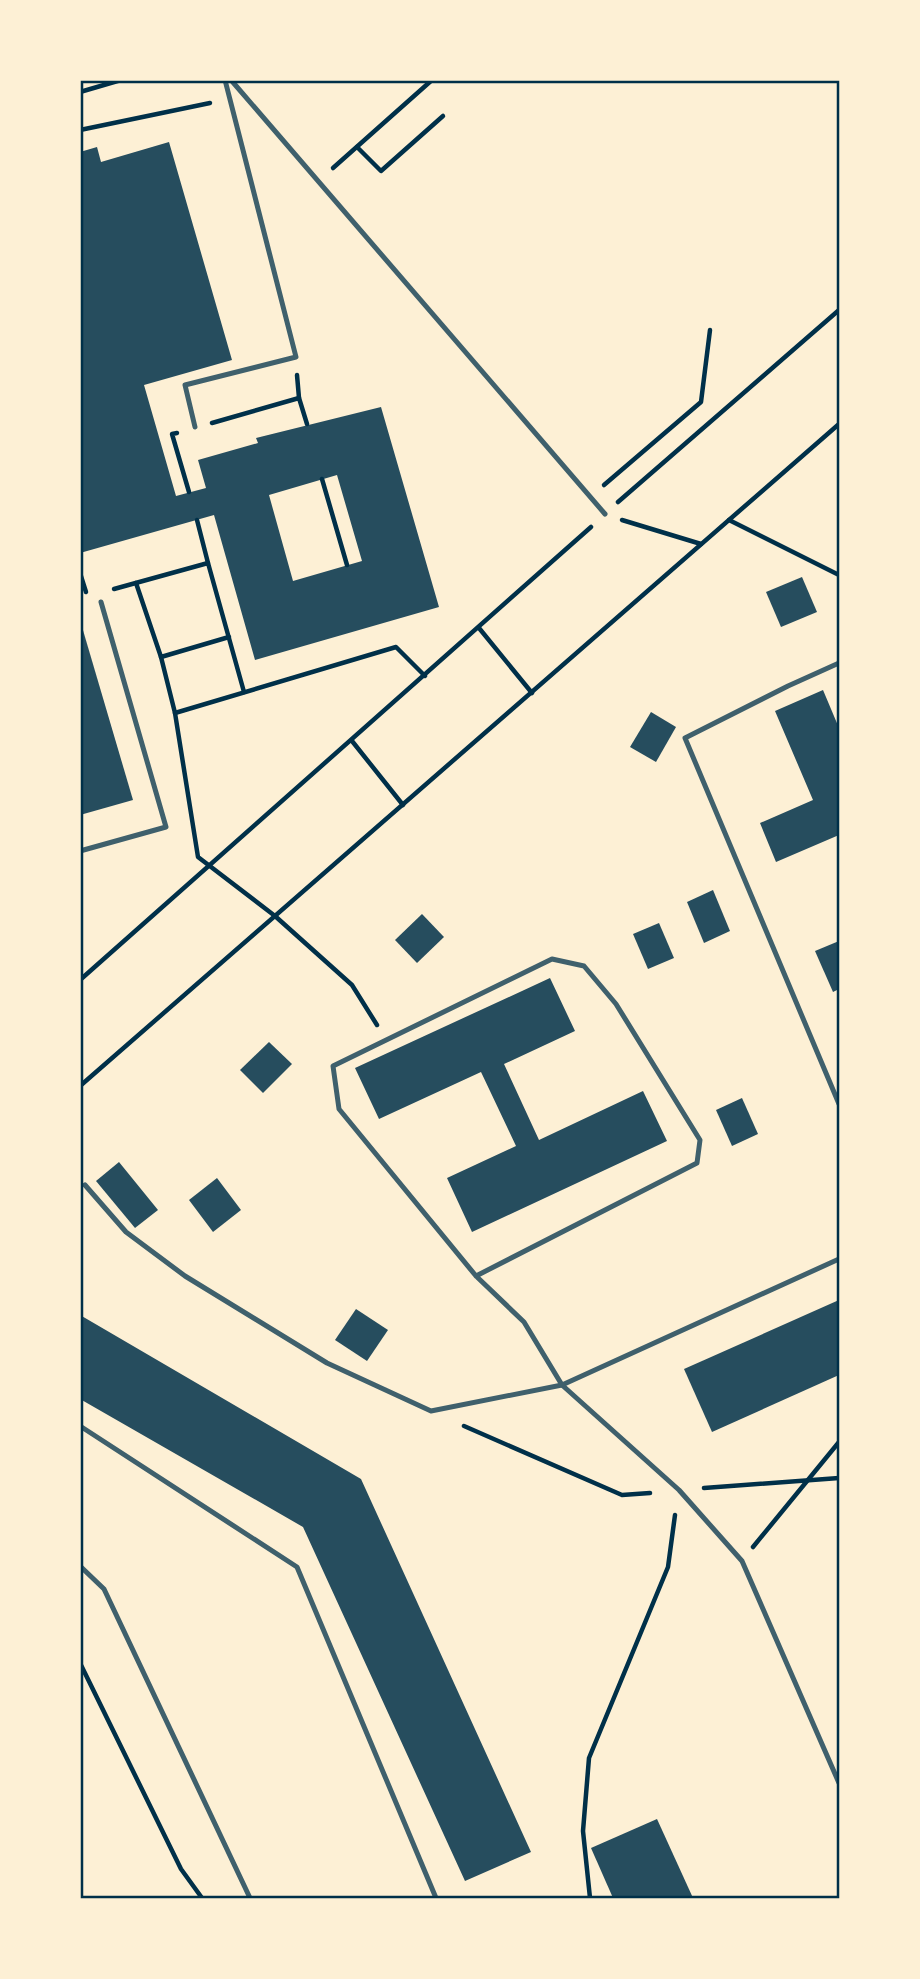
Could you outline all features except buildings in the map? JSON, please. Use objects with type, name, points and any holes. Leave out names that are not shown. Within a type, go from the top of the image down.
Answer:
[{"type":"lane","points":[[195,427],[185,386],[296,357],[225,80]]},
{"type":"lane","points":[[231,80],[605,514]]},
{"type":"lane","points":[[80,851],[166,827],[101,602]]},
{"type":"lane","points":[[839,663],[685,738],[839,1104]]},
{"type":"lane","points":[[476,1276],[697,1163],[700,1140],[616,1004],[584,966],[552,959],[333,1066],[339,1109],[476,1276],[524,1322],[562,1385],[679,1490],[742,1561],[839,1783]]},
{"type":"lane","points":[[85,1185],[126,1232],[185,1276],[327,1363],[431,1411],[562,1385],[839,1259]]},
{"type":"lane","points":[[80,1426],[297,1567],[436,1899]]},
{"type":"lane","points":[[80,1566],[104,1589],[250,1899]]},
{"type":"path","points":[[80,92],[121,80]]},
{"type":"path","points":[[318,181],[432,80]]},
{"type":"path","points":[[80,130],[230,99]]},
{"type":"path","points":[[357,147],[381,171],[443,116]]},
{"type":"path","points":[[80,980],[839,310]]},
{"type":"path","points":[[590,497],[701,402],[710,330]]},
{"type":"path","points":[[189,492],[172,434],[299,398],[307,424]]},
{"type":"path","points":[[80,1086],[839,424]]},
{"type":"path","points":[[322,479],[347,565]]},
{"type":"path","points":[[605,514],[702,544]]},
{"type":"path","points":[[197,520],[244,692]]},
{"type":"path","points":[[729,520],[839,575]]},
{"type":"path","points":[[112,590],[208,563]]},
{"type":"path","points":[[80,573],[87,597]]},
{"type":"path","points":[[136,583],[161,657],[175,713],[198,857],[275,916],[352,985],[387,1040]]},
{"type":"path","points":[[479,628],[532,693]]},
{"type":"path","points":[[161,657],[229,638]]},
{"type":"path","points":[[175,713],[396,647],[425,676]]},
{"type":"path","points":[[352,741],[403,805]]},
{"type":"path","points":[[431,1411],[622,1496],[809,1478],[839,1478]]},
{"type":"path","points":[[742,1561],[839,1441]]},
{"type":"path","points":[[590,1899],[583,1831],[589,1758],[668,1567],[679,1490]]},
{"type":"path","points":[[80,1663],[181,1869],[202,1899]]}]
